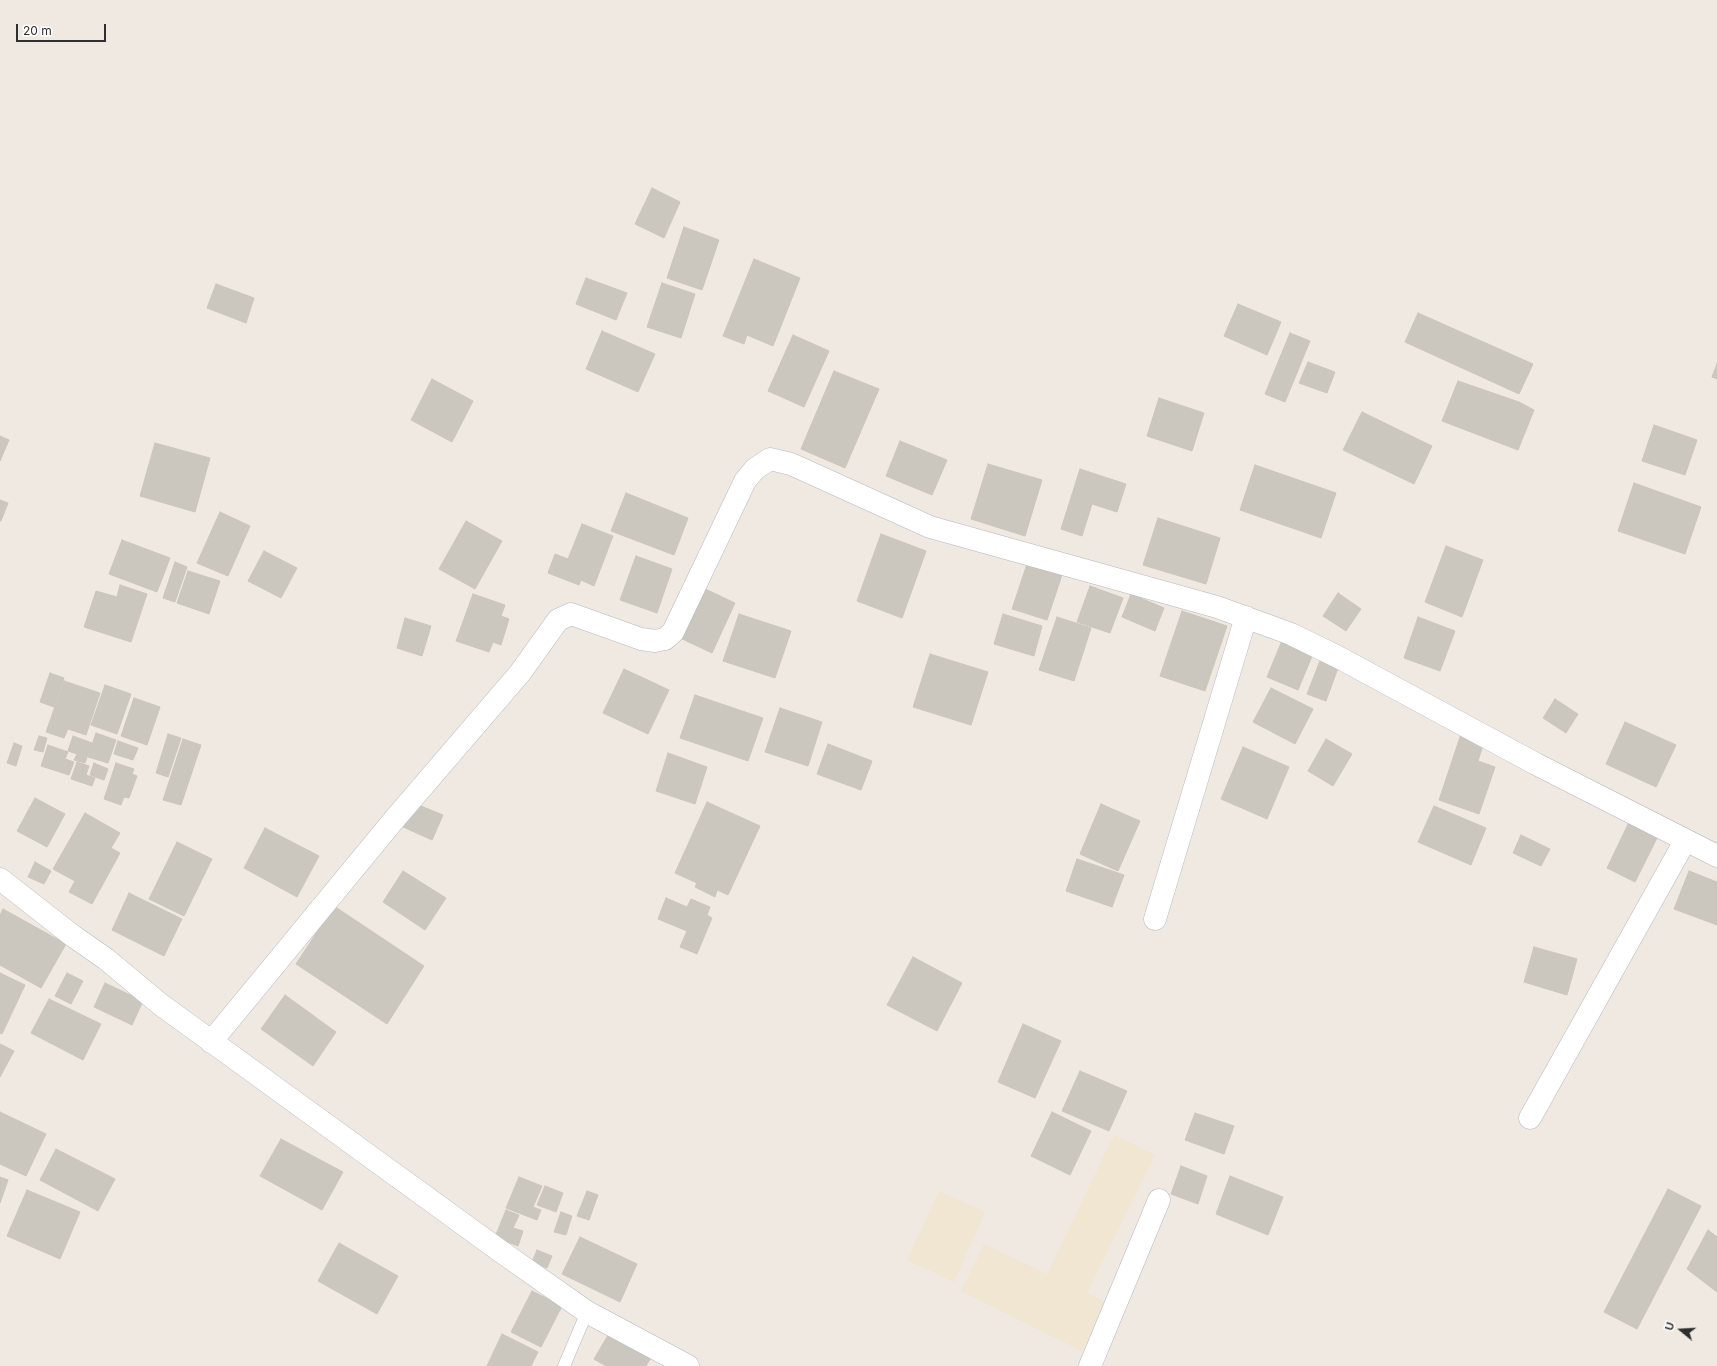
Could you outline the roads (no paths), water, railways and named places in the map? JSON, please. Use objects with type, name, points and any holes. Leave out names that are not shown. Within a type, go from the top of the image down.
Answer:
[{"type":"street","points":[[211,1042],[393,821],[520,673],[558,620],[571,614],[641,639],[665,639],[673,632],[745,481],[755,469],[770,459],[791,464],[930,527],[1210,605],[1291,634],[1338,657],[1536,764],[1717,856]]},
{"type":"street","points":[[1155,919],[1246,617]]},
{"type":"street","points":[[1530,1118],[1686,841]]},
{"type":"street","points":[[0,878],[73,936],[106,959],[160,1004],[490,1244],[587,1312],[688,1366]]},
{"type":"street","points":[[1090,1366],[1159,1200]]},
{"type":"lane","points":[[564,1366],[587,1312]]}]
